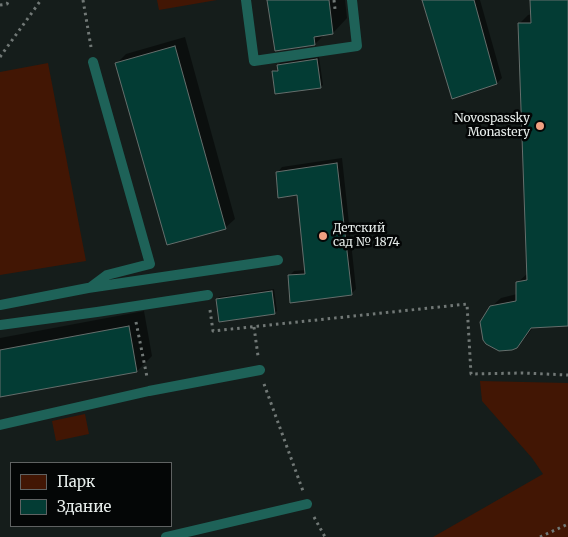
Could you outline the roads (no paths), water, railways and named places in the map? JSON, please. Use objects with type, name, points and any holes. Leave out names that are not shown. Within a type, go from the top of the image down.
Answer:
[{"type":"lane","points":[[246,0],[254,61],[357,46],[352,0]]},
{"type":"lane","points":[[88,288],[106,275],[150,264],[93,62]]},
{"type":"lane","points":[[0,305],[88,288],[278,260]]},
{"type":"lane","points":[[0,325],[208,296]]},
{"type":"lane","points":[[0,425],[150,391],[260,370]]},
{"type":"lane","points":[[166,537],[308,504]]},
{"type":"place","name":"Novospassky Monastery","points":[[540,126]]},
{"type":"place","name":"Детский сад № 1874","points":[[323,236]]}]
